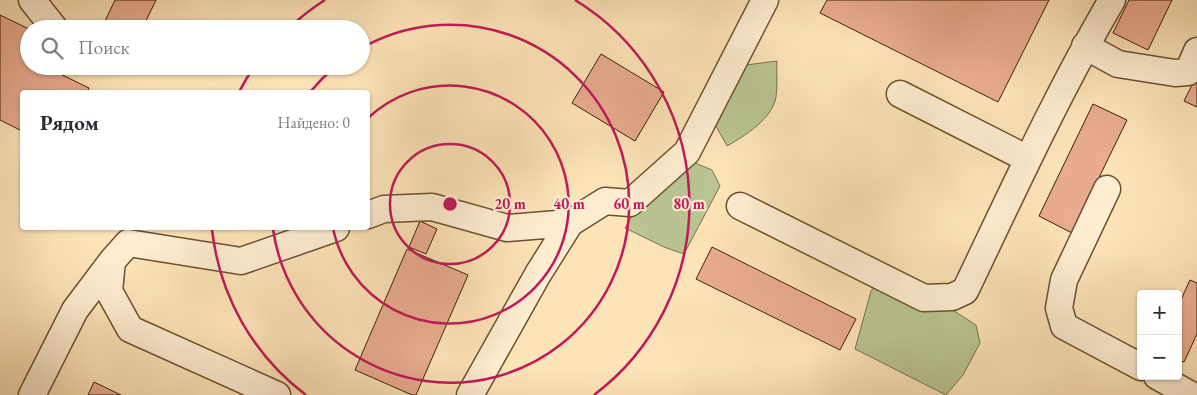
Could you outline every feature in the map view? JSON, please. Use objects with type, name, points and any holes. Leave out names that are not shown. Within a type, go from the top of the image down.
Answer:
[{"type":"lane","points":[[32,0],[48,20]]},
{"type":"lane","points":[[470,395],[538,274],[570,223],[606,201],[630,203],[687,152],[765,0]]},
{"type":"lane","points":[[740,206],[924,298],[952,297],[965,291],[1085,46],[1112,0]]},
{"type":"lane","points":[[1085,46],[1118,64],[1175,73],[1188,72],[1197,51]]},
{"type":"lane","points":[[900,94],[1028,159]]},
{"type":"lane","points":[[1106,189],[1064,280],[1059,308],[1064,326],[1137,365]]},
{"type":"lane","points":[[370,214],[384,209],[432,207],[507,228],[570,223]]},
{"type":"lane","points":[[32,395],[75,310],[128,243],[241,261],[330,230]]},
{"type":"lane","points":[[112,261],[109,291],[130,329],[277,395]]},
{"type":"lane","points":[[1164,380],[1191,395]]},
{"type":"green space","points":[[777,61],[777,88],[774,105],[757,126],[727,146],[716,126],[716,106],[746,65]]},
{"type":"green space","points":[[693,162],[712,170],[720,186],[684,254],[664,247],[625,228],[638,206]]},
{"type":"green space","points":[[885,274],[937,300],[976,325],[980,343],[963,375],[946,395],[855,349],[871,291]]},
{"type":"building","points":[[115,0],[156,0],[146,20],[105,20]]},
{"type":"building","points":[[827,0],[1049,0],[998,102],[820,13]]},
{"type":"building","points":[[1129,0],[1172,0],[1148,50],[1113,33]]},
{"type":"building","points":[[0,15],[20,25],[20,75],[62,75],[89,88],[88,90],[20,90],[20,130],[0,120]]},
{"type":"building","points":[[601,54],[664,92],[635,141],[572,103]]},
{"type":"building","points":[[1197,75],[1197,107],[1184,101]]},
{"type":"building","points":[[1093,104],[1127,120],[1072,233],[1039,216]]},
{"type":"building","points":[[420,221],[437,229],[426,254],[409,247]]},
{"type":"building","points":[[712,247],[856,319],[840,350],[696,279]]},
{"type":"building","points":[[407,249],[468,275],[416,395],[412,395],[355,370]]},
{"type":"building","points":[[1190,280],[1197,283],[1197,334],[1184,362],[1182,361],[1182,297]]},
{"type":"building","points":[[94,382],[121,395],[88,395]]}]
